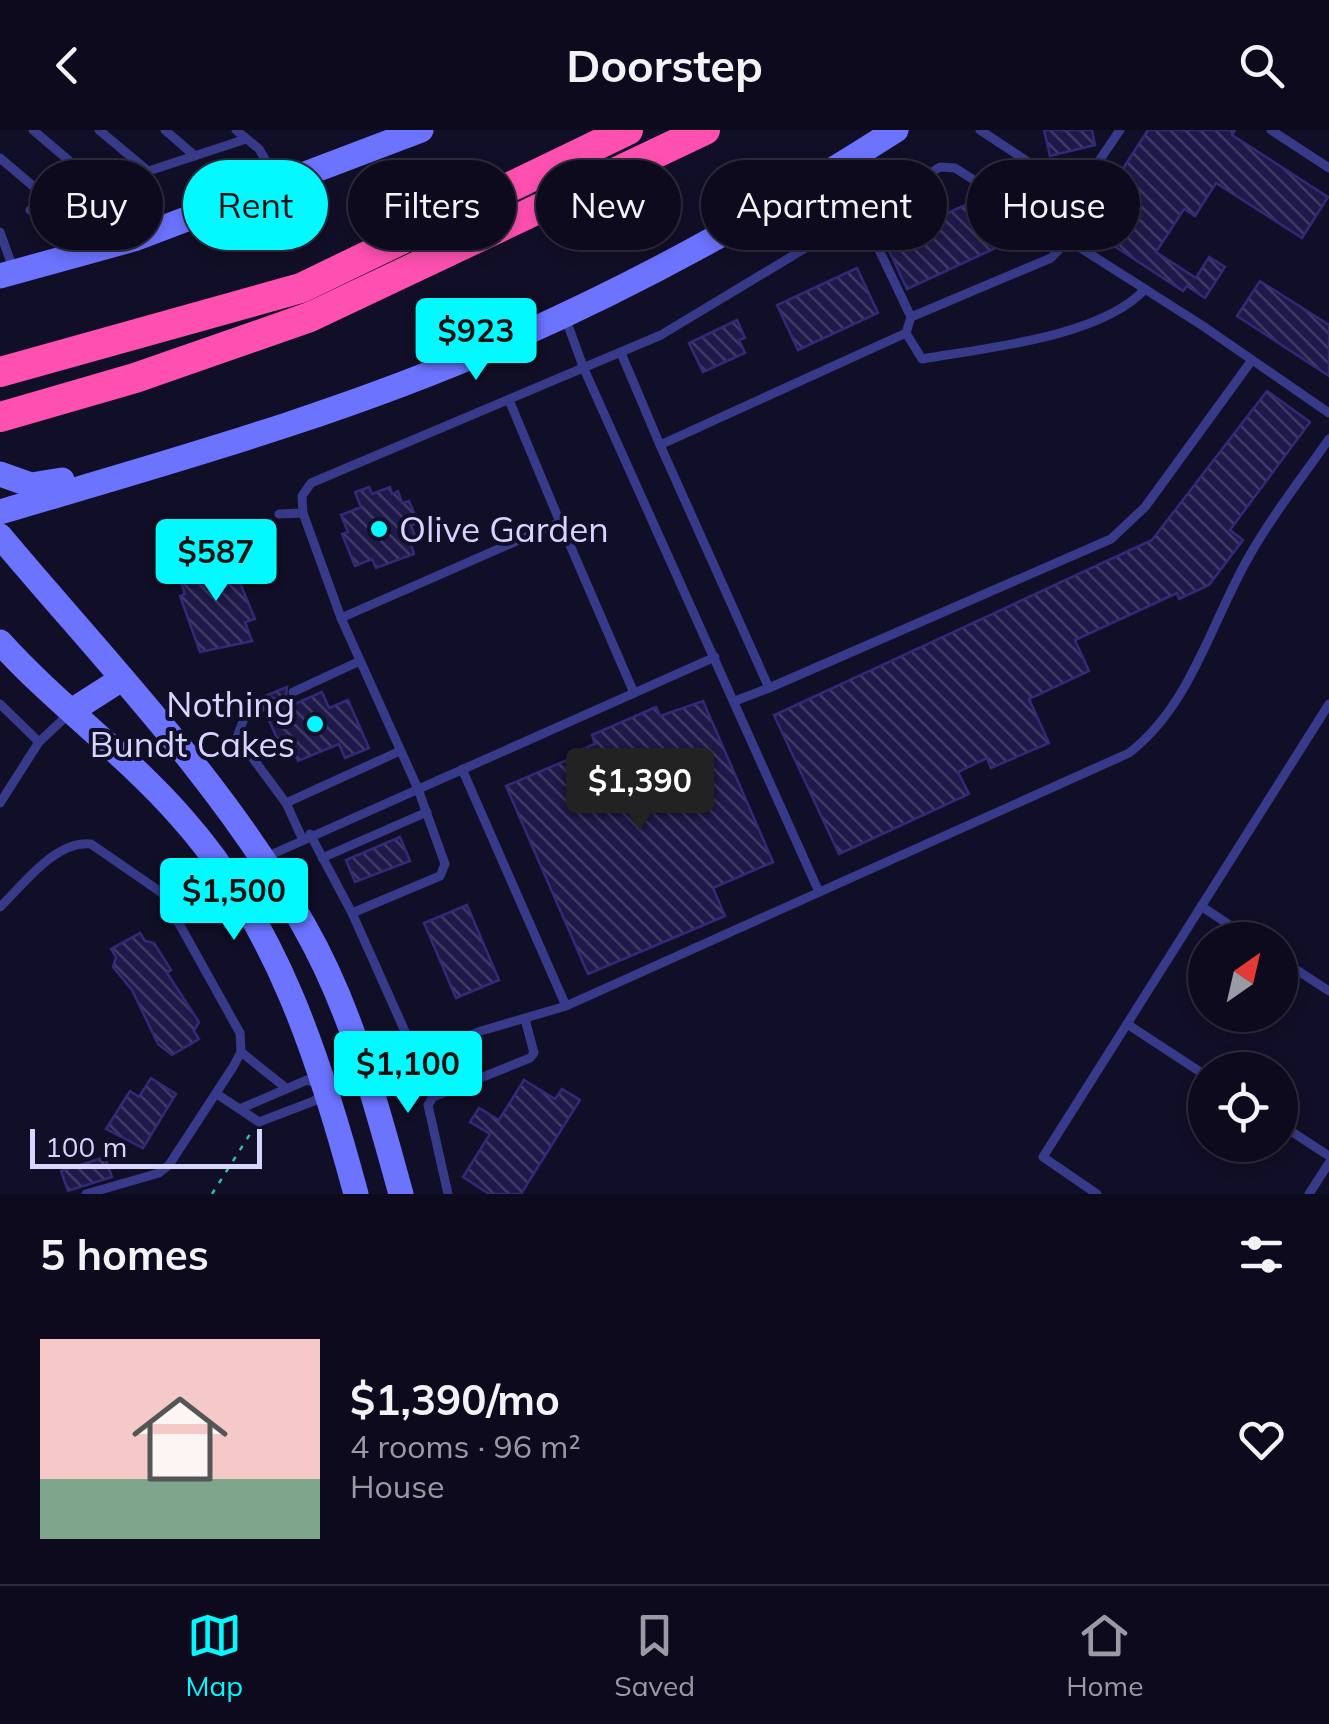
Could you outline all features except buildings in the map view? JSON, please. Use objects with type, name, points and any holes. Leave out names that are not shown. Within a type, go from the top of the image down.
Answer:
[{"type":"highway","points":[[1,371],[302,288],[628,130]]},
{"type":"highway","points":[[2,416],[134,378],[310,318],[703,131]]},
{"type":"main road","points":[[328,166],[421,130]]},
{"type":"main road","points":[[0,512],[157,466],[378,393],[564,314],[778,203],[896,130]]},
{"type":"main road","points":[[7,274],[134,240],[183,221]]},
{"type":"main road","points":[[0,474],[31,485],[157,466]]},
{"type":"main road","points":[[0,536],[263,858],[304,925],[337,992],[369,1078],[401,1194]]},
{"type":"main road","points":[[0,642],[181,816],[211,855],[281,966],[328,1089],[356,1194]]},
{"type":"main road","points":[[73,710],[120,680]]},
{"type":"main road","points":[[211,855],[246,864],[263,858]]},
{"type":"main road","points":[[328,1089],[369,1078]]},
{"type":"lane","points":[[33,130],[68,160]]},
{"type":"lane","points":[[99,130],[135,160]]},
{"type":"lane","points":[[165,130],[195,156]]},
{"type":"lane","points":[[236,130],[266,160]]},
{"type":"lane","points":[[980,130],[1066,187],[1082,186],[1120,130]]},
{"type":"lane","points":[[1270,130],[1329,168]]},
{"type":"lane","points":[[163,166],[246,138]]},
{"type":"lane","points":[[0,158],[30,182]]},
{"type":"lane","points":[[0,232],[7,274]]},
{"type":"lane","points":[[352,912],[440,876],[445,864],[418,789],[341,618],[303,513],[302,496],[311,483],[661,336],[803,250]]},
{"type":"lane","points":[[879,250],[910,318],[906,333],[922,359],[1089,324],[1130,307],[1146,290]]},
{"type":"lane","points":[[910,318],[1051,258],[1059,250]]},
{"type":"lane","points":[[1084,250],[1329,412]]},
{"type":"lane","points":[[564,314],[584,369],[819,892]]},
{"type":"lane","points":[[660,445],[906,333]]},
{"type":"lane","points":[[621,353],[768,688]]},
{"type":"lane","points":[[735,701],[1111,538],[1145,507],[1252,360]]},
{"type":"lane","points":[[509,400],[634,693]]},
{"type":"lane","points":[[369,1078],[416,1056],[566,1006],[1128,753],[1154,734],[1184,688],[1246,561],[1329,440]]},
{"type":"lane","points":[[279,514],[303,513]]},
{"type":"lane","points":[[341,618],[560,522]]},
{"type":"lane","points":[[263,858],[716,657]]},
{"type":"lane","points":[[292,692],[360,660]]},
{"type":"lane","points":[[270,703],[245,716],[237,737],[322,858],[352,912],[416,1056]]},
{"type":"lane","points":[[0,704],[39,742]]},
{"type":"lane","points":[[1098,1194],[1043,1157],[1329,704]]},
{"type":"lane","points":[[0,803],[39,742],[73,710]]},
{"type":"lane","points":[[286,802],[400,751]]},
{"type":"lane","points":[[462,770],[566,1006]]},
{"type":"lane","points":[[322,858],[427,812]]},
{"type":"lane","points":[[0,906],[62,850],[78,842],[102,851],[162,893],[240,1032],[240,1052],[217,1094],[159,1173],[86,1194]]},
{"type":"lane","points":[[162,893],[211,855]]},
{"type":"lane","points":[[1201,906],[1225,922]]},
{"type":"lane","points":[[1298,970],[1329,991]]},
{"type":"lane","points":[[448,1194],[428,1104],[432,1097],[530,1058],[534,1053],[525,1020]]},
{"type":"lane","points":[[1127,1024],[1188,1064]]},
{"type":"lane","points":[[240,1052],[286,1088]]},
{"type":"lane","points":[[217,1094],[259,1122],[314,1102],[328,1089],[308,1080],[242,1108]]},
{"type":"lane","points":[[1298,1137],[1329,1159],[1309,1194]]},
{"type":"path","points":[[212,1194],[259,1122]]},
{"type":"place","name":"Olive Garden","points":[[379,529]]},
{"type":"place","name":"Nothing Bundt Cakes","points":[[315,724]]}]
